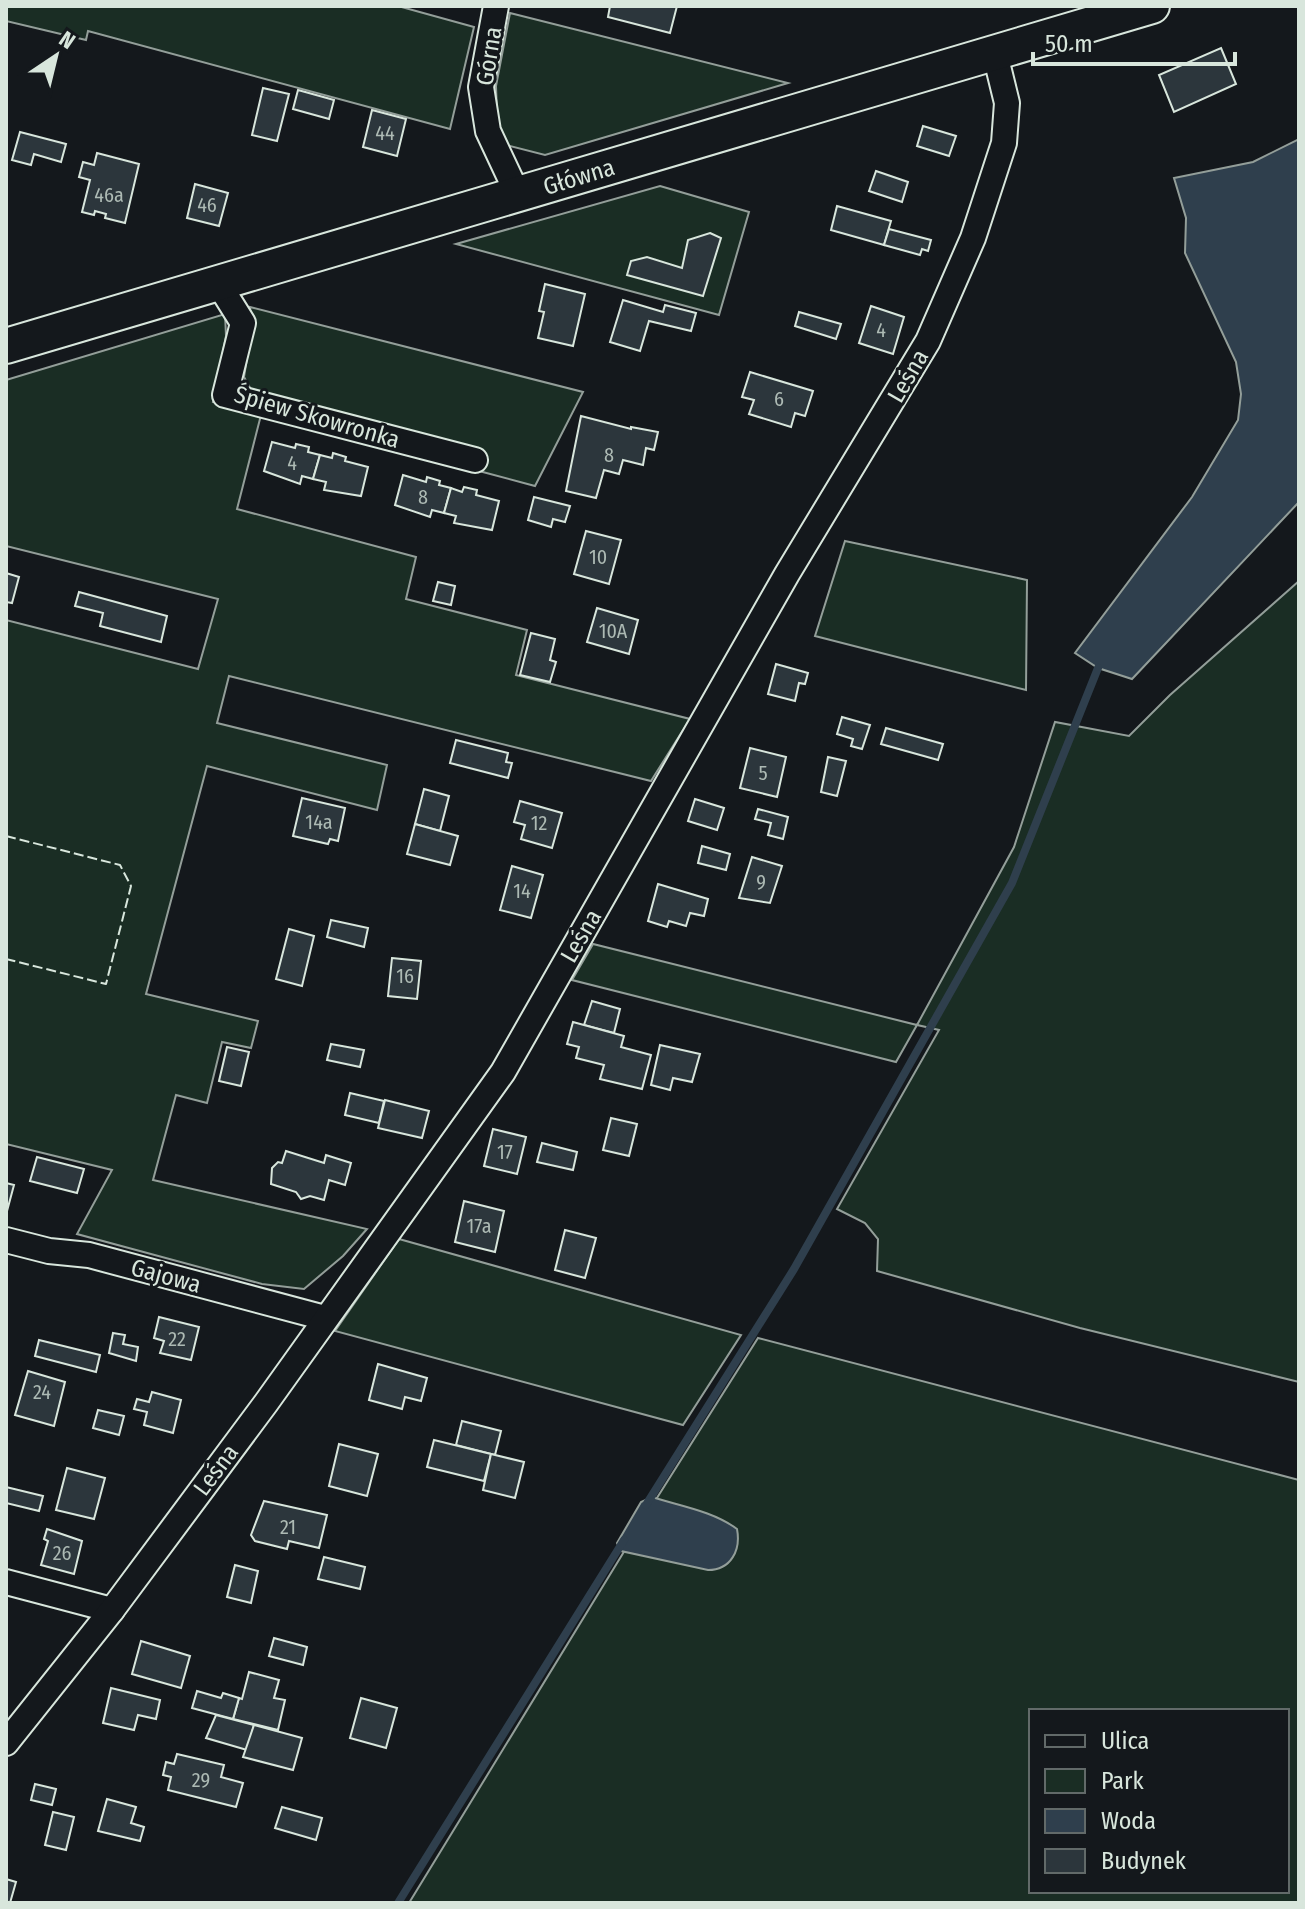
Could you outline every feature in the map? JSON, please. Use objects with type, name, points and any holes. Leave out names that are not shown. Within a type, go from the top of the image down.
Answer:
[{"type":"main road","name":"Główna","points":[[6,346],[1152,6]]},
{"type":"street","name":"Górna","points":[[496,6],[481,87],[488,131],[518,195]]},
{"type":"street","name":"Leśna","points":[[6,1743],[112,1610],[266,1403],[503,1072],[787,574],[928,341],[973,238],[1004,143],[1007,103],[995,54]]},
{"type":"street","name":"Śpiew Skowronka","points":[[218,283],[243,323],[225,395],[475,460]]},
{"type":"street","name":"Gajowa","points":[[6,1240],[49,1251],[89,1255],[325,1318]]},
{"type":"street","points":[[6,1582],[112,1610]]},
{"type":"green space","points":[[6,6],[398,6],[474,27],[450,129],[88,31],[86,40],[6,21]]},
{"type":"green space","points":[[510,13],[788,83],[545,155],[498,143],[496,86]]},
{"type":"green space","points":[[660,186],[749,212],[719,315],[456,244]]},
{"type":"green space","points":[[250,307],[583,392],[535,486],[479,471],[484,453],[253,393],[244,377],[252,327]]},
{"type":"green space","points":[[225,314],[226,336],[213,402],[261,415],[237,509],[416,557],[406,599],[527,630],[516,675],[690,719],[651,781],[229,676],[217,723],[387,765],[377,810],[207,766],[146,994],[258,1021],[251,1048],[222,1042],[207,1103],[176,1095],[153,1180],[367,1229],[343,1256],[304,1289],[262,1284],[77,1234],[112,1170],[6,1144],[6,620],[198,669],[218,599],[6,546],[6,380]]},
{"type":"green space","points":[[845,541],[1027,580],[1026,690],[815,636]]},
{"type":"green space","points":[[1299,581],[1299,1382],[1080,1328],[877,1271],[878,1239],[865,1223],[837,1209],[939,1030],[917,1025],[1014,847],[1055,722],[1129,736],[1170,695]]},
{"type":"green space","points":[[593,944],[917,1025],[896,1062],[572,980]]},
{"type":"green space","points":[[399,1239],[741,1335],[683,1425],[335,1331]]},
{"type":"green space","points":[[758,1338],[1299,1480],[1299,1903],[409,1903]]},
{"type":"water","points":[[1299,139],[1299,502],[1132,679],[1098,668],[1075,653],[1192,497],[1238,420],[1241,394],[1236,362],[1185,253],[1186,218],[1174,178],[1253,162]]},
{"type":"water","points":[[652,1497],[707,1513],[737,1529],[733,1557],[723,1567],[708,1570],[621,1551],[617,1543],[641,1502]]},
{"type":"building","points":[[610,6],[677,6],[670,33],[608,17]]},
{"type":"building","points":[[1221,48],[1236,84],[1174,112],[1159,75]]},
{"type":"building","points":[[263,88],[289,94],[277,141],[252,135]]},
{"type":"building","points":[[298,90],[334,100],[329,119],[293,109]]},
{"type":"building","points":[[372,110],[406,119],[397,156],[363,147]]},
{"type":"building","points":[[923,126],[956,136],[949,156],[917,146]]},
{"type":"building","points":[[20,132],[66,144],[61,162],[34,154],[31,165],[12,160]]},
{"type":"building","points":[[97,153],[139,164],[125,223],[105,218],[106,214],[95,211],[94,215],[82,212],[90,180],[79,177],[83,162],[94,165]]},
{"type":"building","points":[[876,171],[908,182],[902,202],[869,191]]},
{"type":"building","points":[[195,184],[228,193],[219,226],[187,218]]},
{"type":"building","points":[[837,206],[891,221],[884,245],[831,230]]},
{"type":"building","points":[[889,229],[931,240],[928,251],[922,249],[920,255],[884,245]]},
{"type":"building","points":[[710,233],[721,238],[703,296],[627,275],[631,261],[647,257],[682,268],[688,240]]},
{"type":"building","points":[[545,284],[585,294],[573,346],[538,338],[544,312],[539,311]]},
{"type":"building","points":[[623,300],[663,312],[665,305],[696,313],[691,331],[649,321],[640,351],[610,342]]},
{"type":"building","points":[[871,306],[904,317],[893,354],[859,343]]},
{"type":"building","points":[[799,312],[841,324],[836,339],[795,326]]},
{"type":"building","points":[[750,372],[813,391],[805,416],[795,413],[791,427],[749,414],[754,400],[742,397]]},
{"type":"building","points":[[581,416],[631,429],[658,432],[654,450],[646,448],[643,465],[623,460],[619,474],[604,470],[596,498],[566,491]]},
{"type":"building","points":[[272,442],[295,448],[296,444],[309,447],[308,452],[320,455],[313,479],[302,476],[300,484],[264,471]]},
{"type":"building","points":[[333,453],[346,457],[345,461],[368,467],[361,496],[324,490],[326,482],[313,479],[320,455],[332,458]]},
{"type":"building","points":[[403,475],[426,482],[427,477],[451,488],[444,513],[432,510],[430,517],[395,505]]},
{"type":"building","points":[[464,487],[477,490],[476,495],[499,501],[492,530],[454,523],[456,516],[444,513],[451,488],[462,492]]},
{"type":"building","points":[[534,497],[570,506],[565,522],[553,519],[551,527],[528,520]]},
{"type":"building","points":[[586,531],[621,540],[609,584],[574,574]]},
{"type":"building","points":[[6,573],[19,577],[12,603],[6,602]]},
{"type":"building","points":[[438,582],[455,586],[451,605],[433,601]]},
{"type":"building","points":[[79,592],[167,616],[161,642],[100,626],[103,613],[75,606]]},
{"type":"building","points":[[597,608],[638,620],[629,654],[587,642]]},
{"type":"building","points":[[531,633],[555,639],[550,660],[556,662],[550,682],[520,675]]},
{"type":"building","points":[[776,664],[808,673],[805,684],[799,683],[795,701],[768,694]]},
{"type":"building","points":[[842,717],[870,725],[862,749],[851,746],[853,739],[837,734]]},
{"type":"building","points":[[886,728],[943,744],[938,760],[881,744]]},
{"type":"building","points":[[456,740],[508,753],[506,762],[512,763],[508,778],[450,763]]},
{"type":"building","points":[[750,748],[786,757],[777,797],[740,788]]},
{"type":"building","points":[[828,757],[846,761],[837,796],[821,792]]},
{"type":"building","points":[[424,789],[449,796],[440,831],[415,824]]},
{"type":"building","points":[[302,798],[345,808],[338,841],[330,839],[328,844],[293,836]]},
{"type":"building","points":[[695,799],[724,808],[717,830],[688,821]]},
{"type":"building","points":[[520,801],[562,813],[552,848],[521,839],[525,825],[514,822]]},
{"type":"building","points":[[758,809],[788,817],[783,839],[768,835],[771,823],[755,819]]},
{"type":"building","points":[[415,824],[458,836],[450,865],[407,854]]},
{"type":"building","points":[[702,846],[730,854],[726,870],[698,863]]},
{"type":"building","points":[[752,857],[782,866],[770,903],[739,898]]},
{"type":"building","points":[[512,866],[543,875],[531,918],[500,910]]},
{"type":"building","points":[[658,884],[708,899],[704,916],[690,913],[686,926],[669,921],[667,927],[648,921]]},
{"type":"building","points":[[331,920],[368,928],[364,947],[327,937]]},
{"type":"building","points":[[289,929],[314,936],[302,986],[276,979]]},
{"type":"building","points":[[392,958],[421,961],[417,999],[388,996]]},
{"type":"building","points":[[592,1001],[620,1009],[614,1033],[584,1025]]},
{"type":"building","points":[[573,1022],[624,1036],[621,1047],[651,1055],[642,1089],[600,1079],[604,1065],[576,1058],[579,1047],[567,1044]]},
{"type":"building","points":[[331,1044],[364,1050],[360,1067],[327,1060]]},
{"type":"building","points":[[660,1045],[700,1054],[692,1082],[673,1078],[670,1090],[651,1085]]},
{"type":"building","points":[[227,1047],[249,1052],[241,1086],[219,1081]]},
{"type":"building","points":[[350,1093],[384,1101],[379,1123],[345,1115]]},
{"type":"building","points":[[385,1100],[429,1111],[422,1138],[378,1128]]},
{"type":"building","points":[[611,1118],[637,1124],[629,1156],[603,1150]]},
{"type":"building","points":[[493,1129],[526,1137],[517,1174],[484,1166]]},
{"type":"building","points":[[542,1143],[577,1152],[573,1170],[537,1162]]},
{"type":"building","points":[[286,1151],[324,1163],[326,1155],[351,1163],[345,1185],[329,1180],[324,1200],[310,1196],[301,1199],[296,1192],[271,1184],[272,1168],[278,1162],[282,1163]]},
{"type":"building","points":[[37,1157],[84,1169],[77,1193],[30,1181]]},
{"type":"building","points":[[6,1183],[14,1185],[7,1211],[6,1210]]},
{"type":"building","points":[[464,1201],[504,1211],[495,1252],[455,1242]]},
{"type":"building","points":[[565,1230],[596,1238],[585,1278],[555,1270]]},
{"type":"building","points":[[159,1317],[199,1327],[191,1360],[160,1353],[164,1341],[154,1338]]},
{"type":"building","points":[[113,1333],[125,1335],[123,1344],[138,1347],[136,1361],[109,1353]]},
{"type":"building","points":[[39,1340],[100,1355],[96,1372],[35,1356]]},
{"type":"building","points":[[378,1364],[427,1378],[421,1401],[405,1397],[402,1409],[369,1400]]},
{"type":"building","points":[[28,1371],[65,1382],[54,1426],[15,1415]]},
{"type":"building","points":[[152,1392],[181,1400],[173,1433],[144,1425],[147,1412],[134,1409],[137,1399],[149,1402]]},
{"type":"building","points":[[98,1410],[124,1416],[119,1435],[93,1428]]},
{"type":"building","points":[[462,1421],[501,1431],[495,1455],[456,1445]]},
{"type":"building","points":[[434,1440],[491,1454],[484,1481],[427,1467]]},
{"type":"building","points":[[339,1444],[378,1454],[367,1496],[329,1486]]},
{"type":"building","points":[[491,1454],[524,1462],[515,1498],[483,1490]]},
{"type":"building","points":[[67,1468],[105,1478],[94,1519],[56,1510]]},
{"type":"building","points":[[6,1487],[43,1496],[39,1511],[6,1503]]},
{"type":"building","points":[[264,1501],[327,1515],[319,1548],[289,1541],[287,1549],[255,1541],[251,1535]]},
{"type":"building","points":[[47,1529],[82,1541],[74,1574],[41,1565],[48,1541],[44,1539]]},
{"type":"building","points":[[324,1557],[365,1567],[360,1589],[318,1579]]},
{"type":"building","points":[[235,1565],[258,1571],[251,1603],[227,1597]]},
{"type":"building","points":[[274,1638],[307,1647],[303,1665],[269,1656]]},
{"type":"building","points":[[141,1641],[190,1656],[181,1688],[132,1674]]},
{"type":"building","points":[[249,1672],[279,1680],[274,1698],[285,1700],[278,1730],[233,1719]]},
{"type":"building","points":[[111,1688],[160,1700],[156,1719],[138,1715],[134,1730],[103,1723]]},
{"type":"building","points":[[197,1691],[221,1698],[223,1693],[239,1698],[233,1719],[192,1708]]},
{"type":"building","points":[[361,1698],[397,1708],[386,1748],[350,1738]]},
{"type":"building","points":[[216,1715],[254,1725],[247,1750],[206,1738]]},
{"type":"building","points":[[254,1725],[302,1738],[293,1770],[243,1757]]},
{"type":"building","points":[[177,1754],[224,1765],[221,1777],[243,1783],[236,1807],[168,1790],[171,1777],[163,1775],[166,1762],[174,1764]]},
{"type":"building","points":[[35,1784],[56,1789],[52,1805],[31,1800]]},
{"type":"building","points":[[107,1799],[136,1807],[131,1823],[144,1827],[140,1841],[98,1831]]},
{"type":"building","points":[[282,1807],[322,1818],[316,1840],[275,1828]]},
{"type":"building","points":[[53,1812],[74,1817],[66,1850],[45,1845]]},
{"type":"building","points":[[6,1879],[16,1882],[10,1903],[6,1903]]},
{"type":"waterway","points":[[646,1505],[794,1269],[1012,883],[1098,668]]},
{"type":"waterway","points":[[398,1903],[624,1540]]},
{"type":"fence","points":[[6,836],[120,865],[131,886],[106,984],[6,959]]}]
